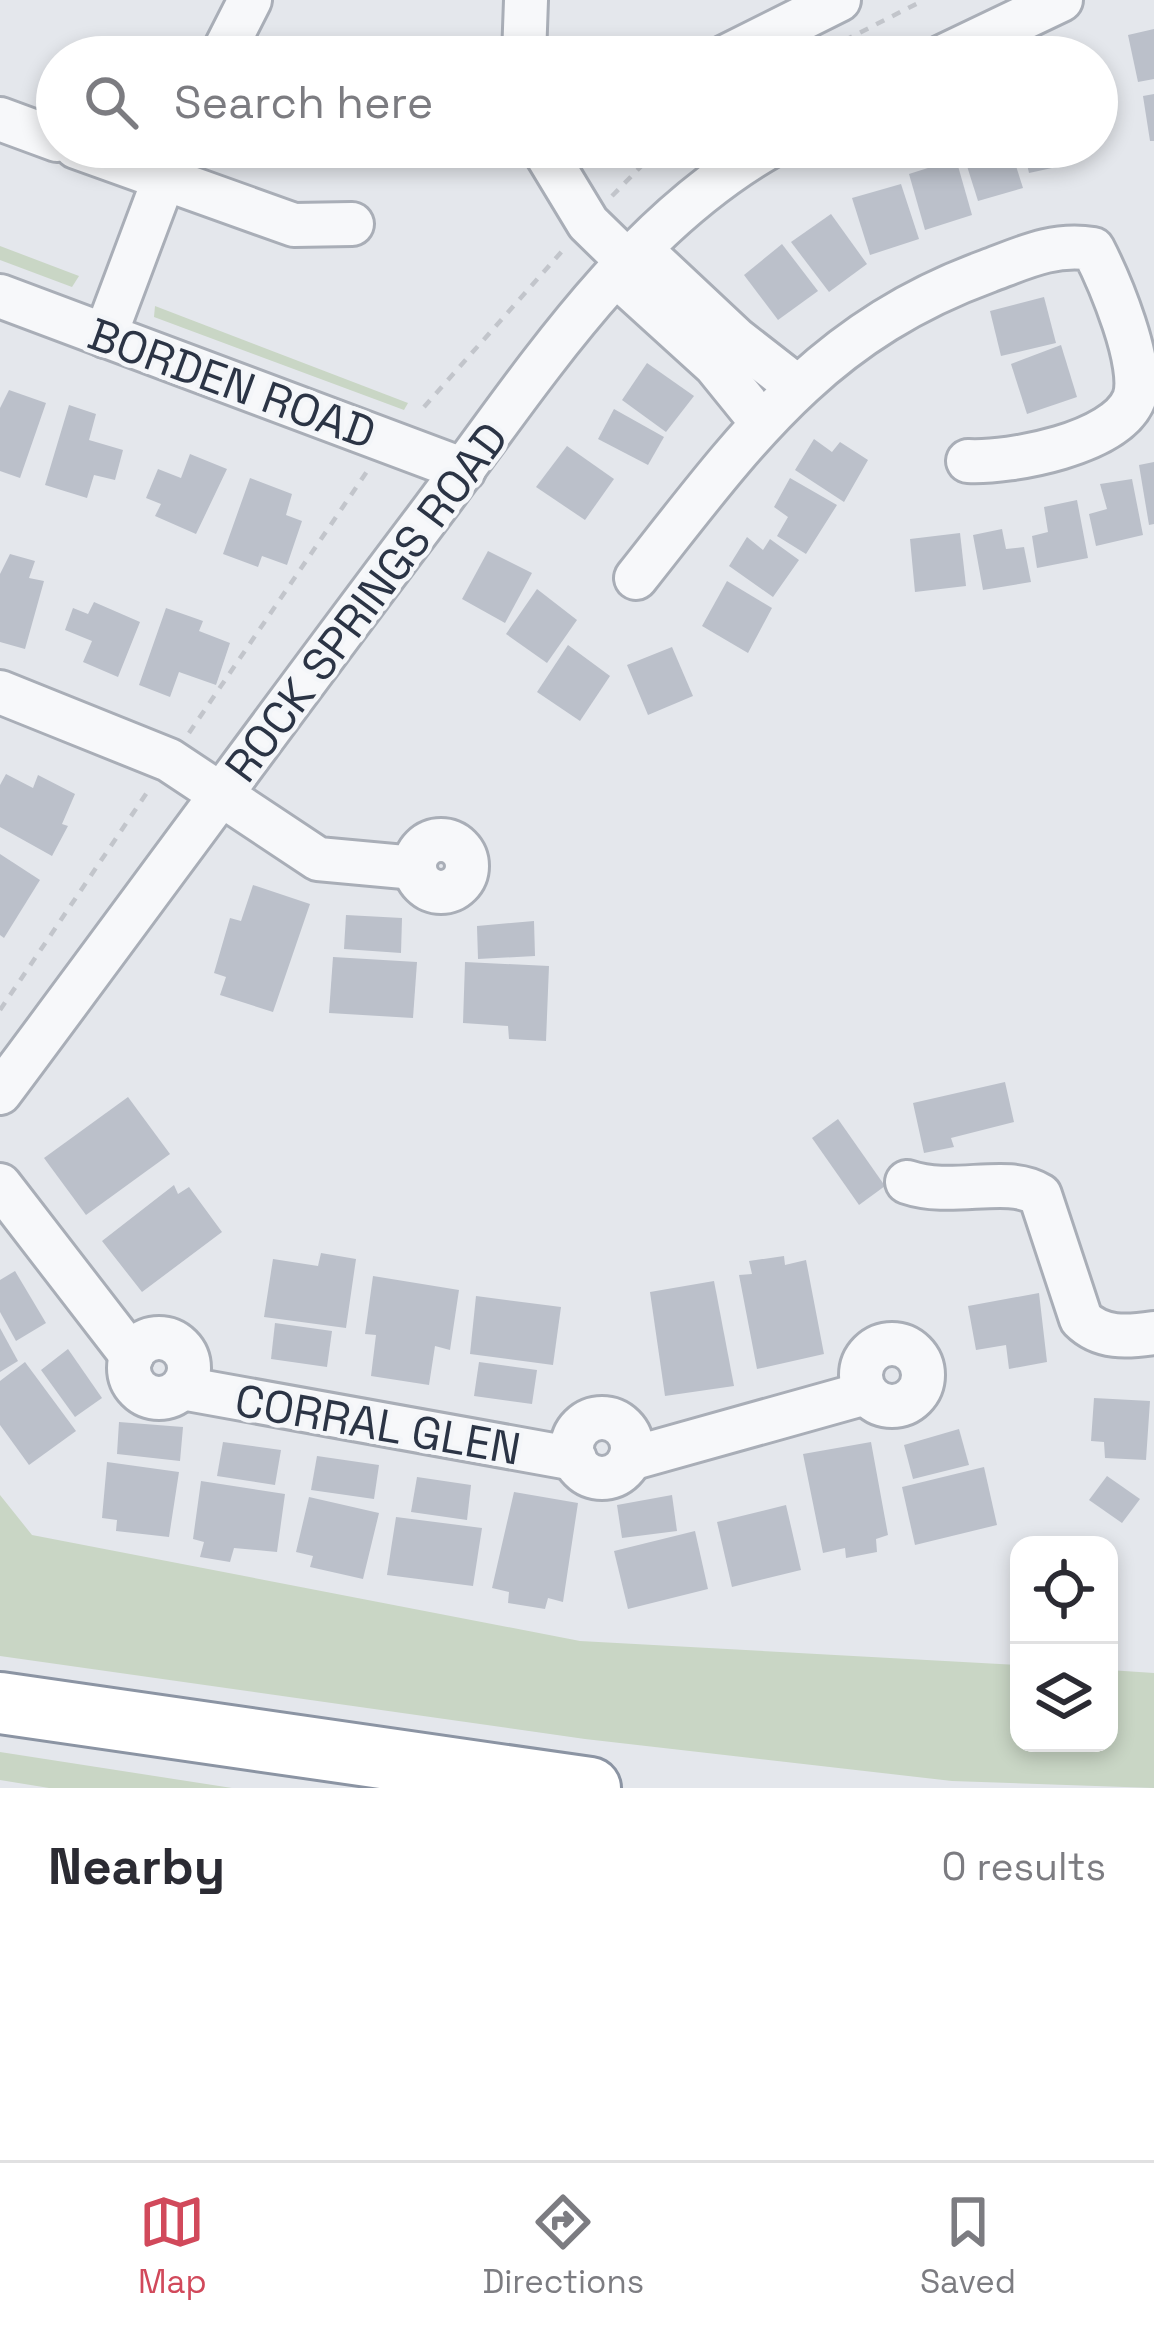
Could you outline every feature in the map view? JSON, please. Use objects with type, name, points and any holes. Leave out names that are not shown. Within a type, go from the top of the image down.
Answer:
[{"type":"highway","points":[[0,1703],[590,1788]]},
{"type":"street","points":[[232,36],[250,0]]},
{"type":"street","points":[[525,36],[526,0]]},
{"type":"street","points":[[767,36],[839,0]]},
{"type":"street","points":[[986,36],[1061,0]]},
{"type":"street","points":[[0,119],[36,132]]},
{"type":"street","points":[[105,336],[166,168]]},
{"type":"street","points":[[180,168],[294,224],[352,224]]},
{"type":"street","points":[[555,168],[588,223],[736,363],[795,385]]},
{"type":"street","name":"ROCK SPRINGS ROAD","points":[[0,1093],[464,470],[628,262],[680,210],[739,168]]},
{"type":"street","points":[[636,578],[795,385],[833,354],[947,286],[1060,244],[1093,249],[1111,284],[1135,371],[1136,396],[1124,416],[1092,434],[1030,457],[968,461]]},
{"type":"street","name":"BORDEN ROAD","points":[[0,296],[464,470]]},
{"type":"street","points":[[736,363],[762,423]]},
{"type":"street","points":[[0,692],[169,760],[318,859],[415,868]]},
{"type":"street","points":[[907,1182],[935,1192],[1024,1185],[1040,1195],[1081,1318],[1091,1330],[1113,1336],[1154,1333]]},
{"type":"street","name":"CORRAL GLEN","points":[[0,1185],[132,1356],[153,1339],[172,1341],[189,1362],[182,1388],[575,1460],[579,1430],[603,1419],[627,1432],[630,1459],[866,1393]]},
{"type":"path","points":[[853,36],[924,0]]},
{"type":"path","points":[[424,406],[640,168]]},
{"type":"path","points":[[0,1010],[388,442]]},
{"type":"green space","points":[[0,246],[79,276],[72,287],[0,260]]},
{"type":"green space","points":[[155,306],[408,403],[404,410],[154,317]]},
{"type":"green space","points":[[0,1495],[32,1535],[580,1641],[1010,1665],[1010,1752],[1118,1752],[1118,1671],[1154,1673],[1154,1788],[952,1781],[585,1739],[0,1656]]},
{"type":"green space","points":[[0,1752],[232,1788],[49,1788],[0,1780]]},
{"type":"building","points":[[1154,29],[1154,79],[1138,82],[1128,35]]},
{"type":"building","points":[[1154,94],[1154,141],[1150,141],[1143,96]]},
{"type":"building","points":[[928,168],[959,168],[972,215],[925,230],[909,174]]},
{"type":"building","points":[[968,168],[1017,168],[1023,188],[978,201]]},
{"type":"building","points":[[901,184],[919,239],[870,255],[852,198]]},
{"type":"building","points":[[831,214],[867,264],[829,292],[791,242]]},
{"type":"building","points":[[782,244],[818,291],[778,320],[744,275]]},
{"type":"building","points":[[1044,297],[1056,343],[1001,356],[990,311]]},
{"type":"building","points":[[1061,345],[1077,397],[1027,414],[1011,364]]},
{"type":"building","points":[[647,363],[694,396],[666,432],[622,400]]},
{"type":"building","points":[[9,390],[46,403],[20,478],[0,471],[0,408]]},
{"type":"building","points":[[69,405],[96,414],[89,440],[123,450],[115,480],[94,475],[87,498],[45,485]]},
{"type":"building","points":[[614,409],[664,437],[648,465],[598,439]]},
{"type":"building","points":[[814,439],[832,452],[840,442],[868,460],[844,502],[795,470]]},
{"type":"building","points":[[567,446],[614,479],[585,520],[536,487]]},
{"type":"building","points":[[190,454],[227,469],[196,534],[155,516],[161,504],[146,498],[158,469],[181,478]]},
{"type":"building","points":[[1154,462],[1154,524],[1149,525],[1139,465]]},
{"type":"building","points":[[250,478],[292,494],[286,515],[302,521],[287,565],[262,556],[258,567],[223,554]]},
{"type":"building","points":[[790,478],[837,505],[806,554],[777,536],[788,517],[774,507]]},
{"type":"building","points":[[1132,479],[1143,535],[1096,546],[1089,514],[1107,509],[1100,484]]},
{"type":"building","points":[[1077,500],[1088,558],[1037,568],[1032,536],[1048,532],[1044,507]]},
{"type":"building","points":[[1002,529],[1006,549],[1024,547],[1031,582],[983,590],[973,535]]},
{"type":"building","points":[[960,533],[966,586],[915,592],[910,539]]},
{"type":"building","points":[[747,537],[763,550],[770,539],[799,560],[773,597],[729,566]]},
{"type":"building","points":[[488,551],[532,573],[505,623],[462,599]]},
{"type":"building","points":[[10,554],[35,561],[29,578],[44,581],[25,649],[0,642],[0,574]]},
{"type":"building","points":[[727,581],[772,608],[748,653],[702,626]]},
{"type":"building","points":[[537,589],[577,620],[547,663],[506,634]]},
{"type":"building","points":[[94,602],[140,622],[118,677],[83,662],[92,641],[65,630],[73,608],[88,614]]},
{"type":"building","points":[[166,608],[203,621],[199,631],[230,643],[216,685],[179,672],[170,697],[139,685]]},
{"type":"building","points":[[568,645],[610,676],[580,721],[537,692]]},
{"type":"building","points":[[672,647],[693,696],[648,715],[627,665]]},
{"type":"building","points":[[6,774],[33,788],[38,775],[75,794],[62,824],[68,826],[52,856],[0,827],[0,785]]},
{"type":"building","points":[[0,854],[40,880],[4,938],[0,935]]},
{"type":"building","points":[[253,885],[310,904],[273,1012],[220,995],[226,977],[214,973],[230,918],[241,921]]},
{"type":"building","points":[[346,915],[402,918],[401,953],[344,949]]},
{"type":"building","points":[[534,921],[535,956],[478,959],[477,926]]},
{"type":"building","points":[[333,957],[417,962],[413,1018],[329,1013]]},
{"type":"building","points":[[465,962],[549,966],[546,1041],[509,1039],[508,1026],[463,1023]]},
{"type":"building","points":[[1005,1082],[1014,1122],[951,1138],[954,1147],[924,1153],[913,1103]]},
{"type":"building","points":[[128,1097],[170,1154],[86,1215],[44,1158]]},
{"type":"building","points":[[838,1119],[885,1186],[859,1205],[812,1138]]},
{"type":"building","points":[[174,1185],[178,1194],[189,1187],[222,1232],[142,1292],[102,1241]]},
{"type":"building","points":[[321,1253],[356,1259],[346,1328],[264,1317],[273,1259],[318,1266]]},
{"type":"building","points":[[784,1256],[785,1265],[806,1260],[824,1354],[757,1369],[739,1275],[752,1274],[749,1261]]},
{"type":"building","points":[[15,1271],[46,1323],[16,1341],[0,1312],[0,1280]]},
{"type":"building","points":[[373,1276],[459,1290],[450,1350],[435,1346],[429,1385],[371,1376],[376,1335],[365,1334]]},
{"type":"building","points":[[714,1281],[734,1386],[665,1396],[650,1292]]},
{"type":"building","points":[[1039,1293],[1047,1362],[1009,1369],[1006,1345],[976,1350],[968,1306]]},
{"type":"building","points":[[476,1296],[561,1307],[553,1365],[470,1354]]},
{"type":"building","points":[[275,1323],[332,1331],[327,1367],[271,1359]]},
{"type":"building","points":[[0,1328],[18,1361],[0,1372]]},
{"type":"building","points":[[68,1349],[102,1398],[75,1417],[41,1370]]},
{"type":"building","points":[[25,1362],[76,1431],[29,1465],[0,1425],[0,1381]]},
{"type":"building","points":[[479,1362],[537,1370],[532,1404],[474,1396]]},
{"type":"building","points":[[1094,1398],[1150,1401],[1146,1460],[1105,1458],[1104,1442],[1091,1441]]},
{"type":"building","points":[[119,1422],[183,1427],[180,1461],[117,1454]]},
{"type":"building","points":[[959,1429],[969,1465],[913,1479],[904,1445]]},
{"type":"building","points":[[223,1442],[281,1450],[275,1485],[217,1476]]},
{"type":"building","points":[[871,1442],[888,1535],[876,1539],[877,1552],[846,1558],[845,1548],[823,1553],[803,1454]]},
{"type":"building","points":[[317,1456],[379,1465],[374,1499],[311,1490]]},
{"type":"building","points":[[107,1462],[179,1472],[169,1537],[116,1531],[117,1520],[102,1518]]},
{"type":"building","points":[[984,1467],[997,1525],[915,1545],[902,1487]]},
{"type":"building","points":[[1107,1476],[1140,1499],[1122,1523],[1089,1500]]},
{"type":"building","points":[[417,1477],[471,1485],[467,1520],[411,1512]]},
{"type":"building","points":[[201,1481],[285,1494],[277,1552],[234,1548],[230,1562],[200,1557],[204,1542],[193,1539]]},
{"type":"building","points":[[514,1492],[578,1503],[563,1602],[548,1598],[545,1609],[508,1603],[509,1592],[492,1588]]},
{"type":"building","points":[[672,1495],[677,1531],[622,1538],[617,1505]]},
{"type":"building","points":[[309,1497],[379,1513],[363,1579],[310,1567],[313,1556],[296,1552]]},
{"type":"building","points":[[786,1505],[801,1570],[732,1587],[717,1522]]},
{"type":"building","points":[[396,1517],[482,1528],[473,1586],[387,1575]]},
{"type":"building","points":[[695,1531],[708,1589],[628,1609],[614,1551]]}]
